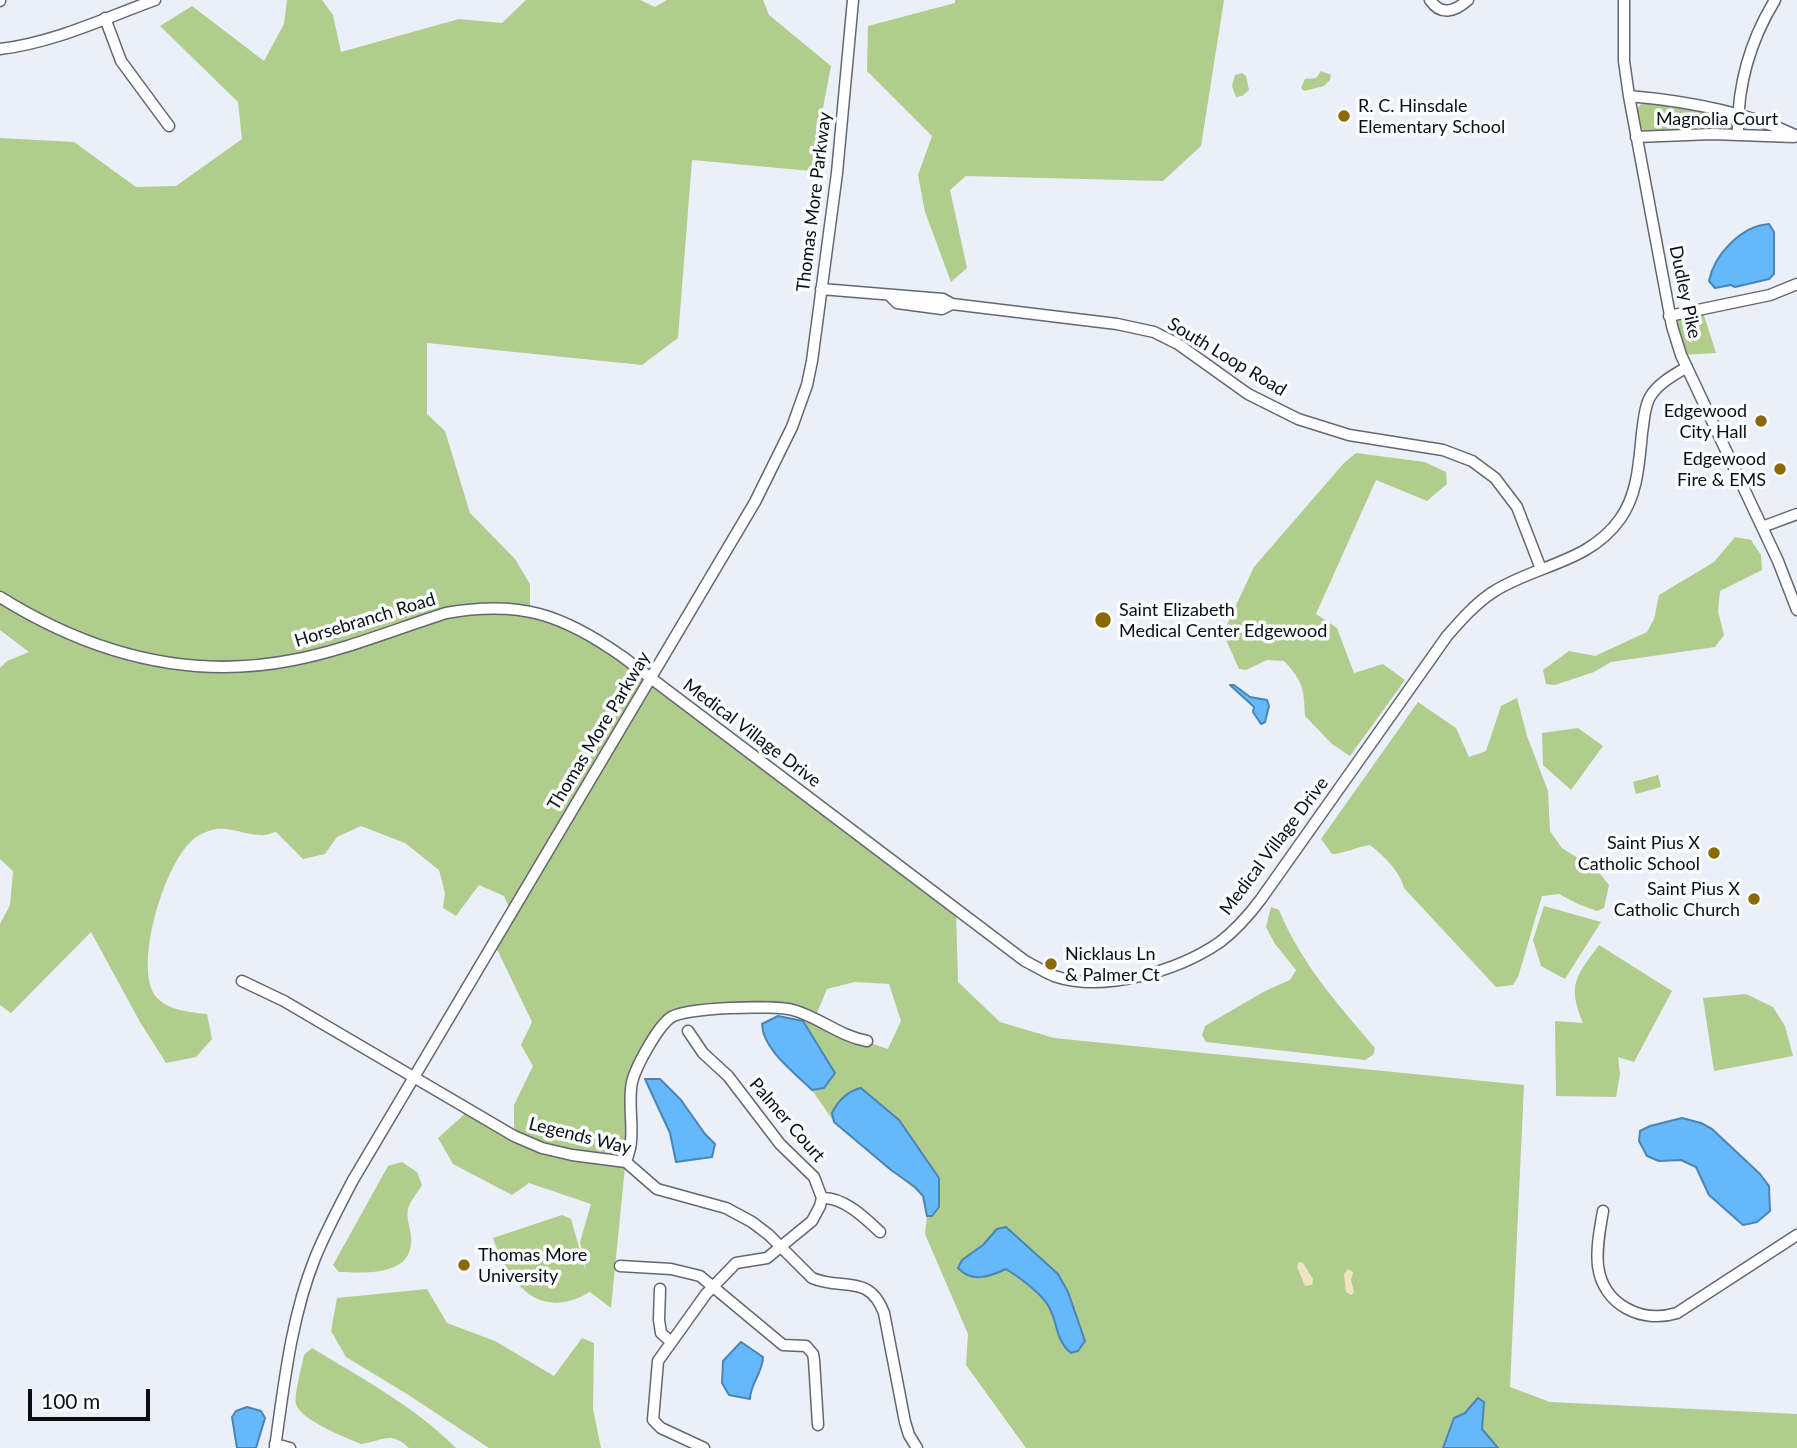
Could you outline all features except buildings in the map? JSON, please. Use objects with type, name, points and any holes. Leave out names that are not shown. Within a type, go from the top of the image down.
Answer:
[{"type":"street","points":[[0,43],[0,49],[44,40],[155,0]]},
{"type":"street","name":"Thomas More Parkway","points":[[275,1446],[292,1337],[315,1259],[354,1180],[755,502],[793,427],[807,385],[821,289],[837,173],[853,0]]},
{"type":"street","points":[[1430,0],[1444,12],[1453,11],[1468,0]]},
{"type":"street","name":"Dudley Pike","points":[[1624,0],[1624,61],[1669,316],[1681,355],[1762,527],[1797,610]]},
{"type":"street","points":[[1738,135],[1744,73],[1756,35],[1775,0]]},
{"type":"street","points":[[105,18],[121,61],[169,126]]},
{"type":"street","name":"Magnolia Court","points":[[1629,96],[1738,114],[1767,122],[1797,137]]},
{"type":"street","name":"Magnolia Court","points":[[1636,137],[1797,137]]},
{"type":"street","points":[[1669,316],[1770,295],[1797,284]]},
{"type":"street","name":"South Loop Road","points":[[821,289],[943,299],[952,304],[1146,330],[1178,344],[1248,394],[1298,419],[1349,435],[1443,450],[1472,461],[1495,478],[1517,507],[1541,569]]},
{"type":"street","name":"Medical Village Drive","points":[[650,679],[1025,961],[1053,975],[1074,980],[1117,980],[1173,967],[1206,951],[1234,930],[1261,899],[1447,636],[1463,618],[1493,592],[1590,549],[1611,531],[1630,502],[1638,477],[1644,414],[1649,398],[1658,387],[1687,367]]},
{"type":"street","points":[[1762,527],[1797,514]]},
{"type":"street","name":"Horsebranch Road","points":[[0,597],[62,632],[123,654],[175,664],[227,667],[256,666],[322,653],[446,613],[487,607],[509,608],[530,611],[572,625],[596,639],[650,679]]},
{"type":"street","name":"Legends Way","points":[[242,981],[284,1001],[514,1136],[542,1148],[572,1155],[626,1162],[657,1189],[726,1208],[752,1222],[812,1278],[862,1286],[880,1303],[889,1334],[905,1422],[917,1448]]},
{"type":"street","points":[[626,1162],[631,1142],[630,1097],[634,1076],[656,1036],[674,1016],[709,1010],[781,1007],[797,1011],[839,1032],[867,1041]]},
{"type":"street","name":"Palmer Court","points":[[688,1031],[703,1053],[728,1076],[780,1144],[814,1177],[822,1198]]},
{"type":"street","points":[[704,1448],[661,1429],[653,1420],[657,1367],[671,1342],[712,1287],[736,1264],[767,1258],[812,1221],[822,1198],[835,1199],[845,1204],[880,1232]]},
{"type":"street","points":[[1602,1211],[1598,1260],[1602,1280],[1618,1303],[1646,1316],[1664,1317],[1677,1313],[1797,1235]]},
{"type":"street","points":[[620,1266],[671,1269],[707,1280],[783,1345],[806,1346],[811,1350],[818,1425]]},
{"type":"street","points":[[660,1289],[661,1333],[671,1342]]},
{"type":"street","points":[[275,1446],[290,1448]]},
{"type":"green space","points":[[287,0],[322,0],[333,15],[341,52],[459,19],[502,23],[526,0],[640,0],[655,7],[667,0],[763,0],[769,15],[831,66],[811,171],[692,160],[678,338],[642,365],[427,343],[427,414],[445,431],[470,513],[515,559],[530,584],[530,611],[572,625],[956,909],[958,982],[1000,1022],[1054,1038],[1524,1085],[1510,1387],[1550,1402],[1797,1414],[1797,1448],[1026,1448],[966,1365],[968,1334],[925,1234],[927,1216],[923,1196],[834,1122],[812,1090],[762,1034],[762,1024],[778,1016],[803,1021],[888,1049],[901,1021],[889,984],[855,982],[827,989],[814,1020],[781,1007],[674,1016],[634,1076],[611,1308],[590,1292],[556,1303],[541,1300],[528,1294],[517,1283],[493,1238],[562,1215],[571,1219],[587,1275],[580,1242],[591,1204],[529,1183],[512,1195],[453,1164],[438,1138],[469,1110],[514,1136],[514,1105],[533,1066],[521,1045],[532,1022],[494,943],[511,912],[504,896],[479,885],[456,916],[443,908],[445,893],[439,870],[405,843],[361,826],[337,837],[325,854],[303,859],[276,832],[262,835],[216,829],[198,836],[186,847],[164,888],[150,939],[148,963],[150,983],[157,998],[174,1008],[207,1014],[212,1039],[196,1057],[166,1063],[140,1022],[91,932],[11,1013],[0,1005],[0,924],[10,905],[13,871],[0,859],[0,668],[7,661],[29,652],[0,630],[0,138],[74,142],[136,187],[176,186],[242,139],[238,102],[160,26],[192,6],[264,61],[284,24]]},
{"type":"green space","points":[[955,0],[1224,0],[1201,146],[1163,181],[966,176],[950,190],[967,268],[951,282],[925,212],[918,175],[932,136],[867,71],[868,26],[955,3]]},
{"type":"green space","points":[[1321,71],[1331,75],[1324,86],[1304,91],[1301,88],[1305,79],[1316,78]]},
{"type":"green space","points":[[1242,73],[1246,76],[1249,90],[1236,97],[1232,86],[1235,75]]},
{"type":"green space","points":[[1642,103],[1726,116],[1733,119],[1733,129],[1647,132],[1640,128],[1636,110]]},
{"type":"green space","points":[[1702,309],[1716,353],[1681,355],[1669,316]]},
{"type":"green space","points":[[1356,453],[1425,462],[1446,472],[1447,484],[1427,501],[1376,480],[1316,614],[1337,628],[1354,673],[1383,664],[1405,680],[1350,756],[1332,744],[1305,716],[1301,686],[1284,661],[1267,660],[1246,670],[1239,669],[1223,633],[1254,567],[1344,463]]},
{"type":"green space","points":[[1735,537],[1751,540],[1761,555],[1762,570],[1720,591],[1718,611],[1724,635],[1715,647],[1611,662],[1594,672],[1555,685],[1546,684],[1543,670],[1569,651],[1595,656],[1647,632],[1654,619],[1659,595],[1714,562]]},
{"type":"green space","points":[[1517,698],[1527,736],[1548,791],[1550,831],[1562,848],[1597,870],[1609,885],[1604,908],[1597,911],[1559,894],[1542,896],[1518,977],[1513,985],[1496,987],[1404,888],[1395,870],[1376,850],[1370,845],[1332,854],[1321,839],[1418,702],[1456,728],[1469,757],[1486,751],[1501,706]]},
{"type":"green space","points":[[1578,728],[1603,746],[1571,790],[1543,765],[1542,733]]},
{"type":"green space","points":[[1658,775],[1661,787],[1636,794],[1633,782]]},
{"type":"green space","points":[[1544,906],[1601,922],[1565,979],[1541,966],[1533,940]]},
{"type":"green space","points":[[1271,907],[1279,910],[1309,966],[1375,1048],[1373,1055],[1365,1060],[1206,1042],[1202,1035],[1205,1026],[1265,991],[1290,980],[1296,970],[1275,944],[1266,927]]},
{"type":"green space","points":[[1599,945],[1672,991],[1634,1062],[1618,1057],[1620,1074],[1616,1097],[1556,1096],[1555,1021],[1583,1023],[1576,999],[1576,981]]},
{"type":"green space","points":[[1746,994],[1773,1007],[1785,1026],[1793,1056],[1714,1071],[1703,998]]},
{"type":"green space","points":[[402,1162],[417,1172],[422,1185],[408,1209],[411,1236],[410,1249],[405,1259],[386,1270],[339,1272],[333,1265],[388,1166]]},
{"type":"green space","points":[[427,1289],[447,1323],[495,1341],[554,1376],[582,1338],[594,1343],[593,1409],[601,1448],[489,1448],[346,1357],[331,1331],[337,1298]]},
{"type":"green space","points":[[312,1348],[405,1406],[456,1448],[409,1448],[391,1438],[361,1444],[306,1416],[296,1404],[296,1394],[304,1355]]},
{"type":"sand","points":[[1299,1262],[1303,1263],[1313,1279],[1312,1285],[1305,1286],[1297,1267]]},
{"type":"sand","points":[[1348,1269],[1353,1272],[1351,1280],[1354,1292],[1351,1295],[1346,1292],[1344,1274]]},
{"type":"water","points":[[1769,224],[1774,232],[1774,274],[1769,279],[1735,287],[1731,285],[1715,288],[1709,281],[1723,252],[1739,236]]},
{"type":"water","points":[[1230,685],[1250,697],[1267,700],[1269,706],[1265,722],[1261,724],[1253,712],[1254,707]]},
{"type":"water","points":[[778,1016],[803,1021],[835,1073],[824,1088],[812,1090],[781,1060],[768,1043],[762,1024]]},
{"type":"water","points":[[645,1079],[660,1079],[681,1100],[715,1144],[712,1157],[676,1162],[670,1133]]},
{"type":"water","points":[[861,1088],[899,1120],[939,1178],[939,1207],[932,1216],[927,1216],[923,1196],[915,1187],[834,1122],[832,1113],[837,1104],[848,1094]]},
{"type":"water","points":[[1682,1118],[1712,1129],[1760,1174],[1769,1186],[1770,1211],[1757,1222],[1743,1225],[1709,1195],[1696,1167],[1681,1160],[1659,1161],[1647,1156],[1639,1141],[1640,1131]]},
{"type":"water","points":[[1006,1227],[1058,1274],[1068,1292],[1085,1341],[1078,1351],[1071,1353],[1066,1348],[1047,1304],[1018,1277],[1006,1269],[975,1277],[958,1268],[962,1260],[983,1245],[997,1229]]},
{"type":"water","points":[[741,1342],[763,1357],[750,1399],[729,1395],[722,1383],[723,1361]]},
{"type":"water","points":[[1478,1398],[1484,1402],[1482,1429],[1498,1448],[1443,1448],[1454,1418],[1465,1413]]},
{"type":"water","points":[[247,1407],[261,1411],[265,1418],[256,1448],[237,1448],[232,1417],[236,1411]]},
{"type":"place","name":"R. C. Hinsdale Elementary School","points":[[1344,116]]},
{"type":"place","name":"Edgewood City Hall","points":[[1761,421]]},
{"type":"place","name":"Edgewood Fire & EMS","points":[[1780,469]]},
{"type":"place","name":"Saint Elizabeth Medical Center Edgewood","points":[[1103,620]]},
{"type":"place","name":"Saint Pius X Catholic School","points":[[1714,853]]},
{"type":"place","name":"Saint Pius X Catholic Church","points":[[1754,899]]},
{"type":"place","name":"Nicklaus Ln & Palmer Ct","points":[[1051,964]]},
{"type":"place","name":"Thomas More University","points":[[464,1265]]}]
